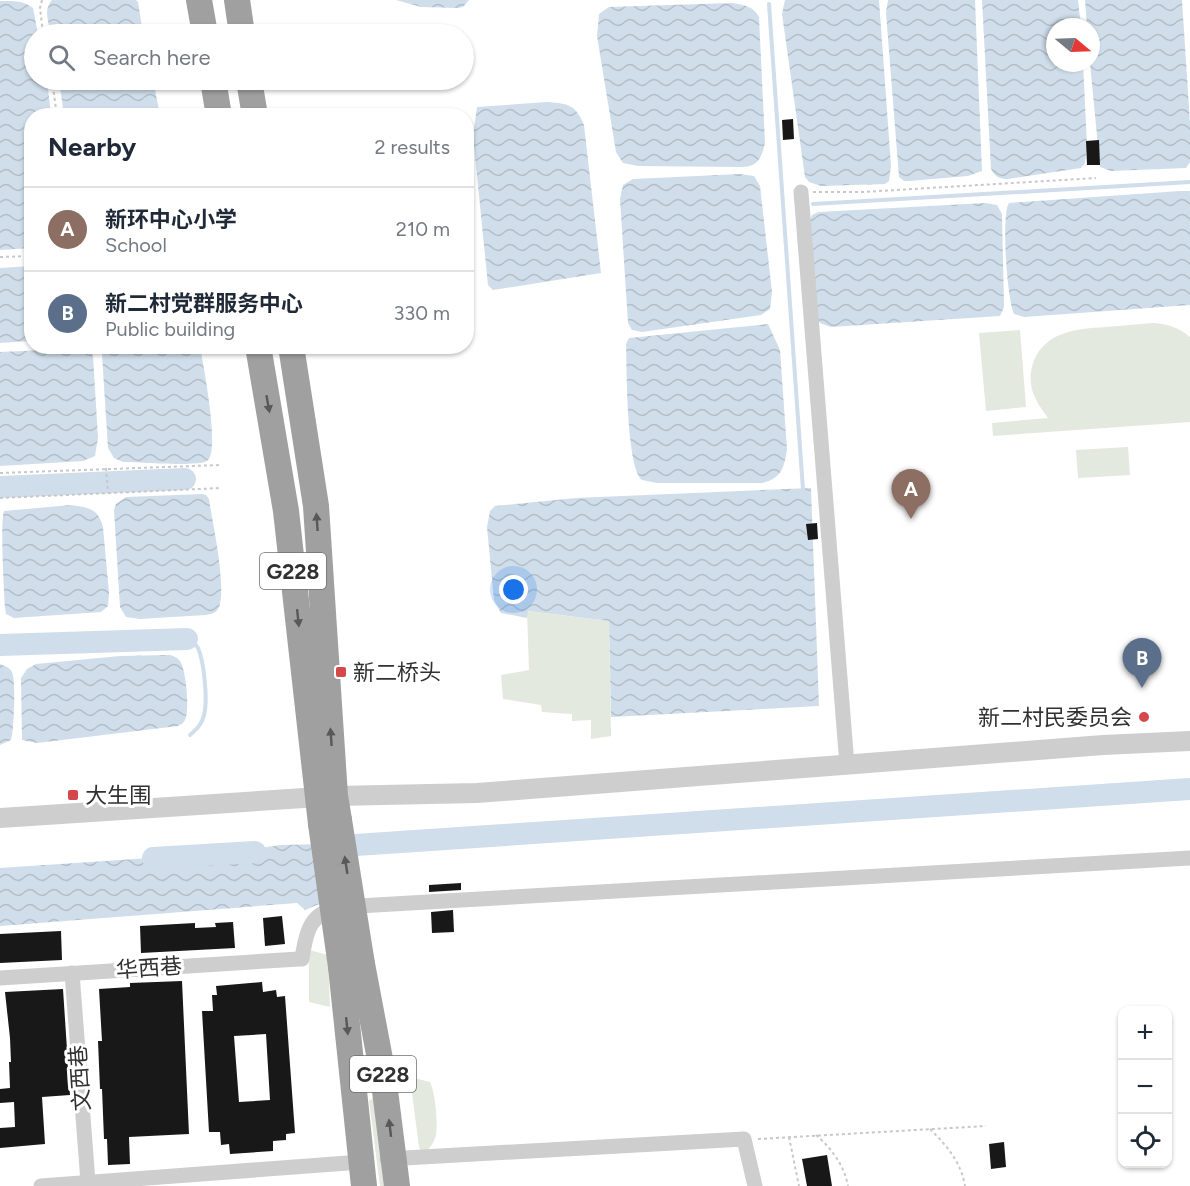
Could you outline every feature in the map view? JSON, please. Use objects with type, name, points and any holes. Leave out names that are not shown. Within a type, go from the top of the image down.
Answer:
[{"type":"highway","points":[[199,0],[203,24]]},
{"type":"highway","points":[[237,0],[241,24]]},
{"type":"highway","points":[[215,90],[218,108]]},
{"type":"highway","points":[[251,90],[254,108]]},
{"type":"highway","name":"G228","points":[[259,354],[286,511],[351,966],[362,1174]]},
{"type":"highway","name":"G228","points":[[292,354],[316,506],[328,809]]},
{"type":"highway","name":"G228","points":[[351,966],[383,1075],[397,1186]]},
{"type":"street","points":[[801,192],[847,765]]},
{"type":"street","points":[[0,818],[328,809],[477,794],[1103,745],[1190,741]]},
{"type":"street","name":"华西巷","points":[[0,978],[300,959],[307,933],[315,918],[322,912],[341,907],[1190,858]]},
{"type":"street","name":"文西巷","points":[[72,973],[88,1182]]},
{"type":"street","points":[[387,1159],[744,1139],[754,1186]]},
{"type":"street","points":[[41,1186],[88,1182],[362,1174]]},
{"type":"path","points":[[42,0],[40,8],[42,24]]},
{"type":"path","points":[[53,90],[56,108]]},
{"type":"path","points":[[801,192],[863,192],[1096,178]]},
{"type":"path","points":[[0,257],[24,256]]},
{"type":"path","points":[[0,473],[221,465]]},
{"type":"path","points":[[106,468],[108,493]]},
{"type":"path","points":[[0,498],[221,488]]},
{"type":"path","points":[[744,1139],[986,1126]]},
{"type":"path","points":[[930,1129],[947,1145],[962,1171],[965,1186]]},
{"type":"path","points":[[816,1135],[839,1161],[848,1186]]},
{"type":"path","points":[[789,1137],[799,1186]]},
{"type":"shaded area","points":[[1153,323],[1173,327],[1190,337],[1190,422],[993,436],[992,423],[1048,418],[1033,393],[1031,371],[1038,352],[1053,338],[1084,329]]},
{"type":"shaded area","points":[[1020,330],[1026,407],[986,411],[979,333]]},
{"type":"shaded area","points":[[1128,447],[1130,475],[1078,478],[1076,450]]},
{"type":"shaded area","points":[[527,611],[609,621],[611,736],[591,739],[591,720],[572,721],[572,714],[542,712],[541,705],[503,699],[501,675],[529,670]]},
{"type":"shaded area","points":[[309,950],[328,955],[330,1007],[309,1002]]},
{"type":"shaded area","points":[[410,1077],[430,1082],[435,1100],[436,1135],[431,1146],[423,1155],[419,1147]]},
{"type":"shaded area","points":[[374,1097],[390,1186],[380,1186],[369,1101]]},
{"type":"water","points":[[52,0],[136,0],[141,24],[49,24],[47,12]]},
{"type":"water","points":[[396,0],[469,0],[463,7],[458,8],[421,7]]},
{"type":"water","points":[[785,0],[879,0],[891,166],[889,181],[885,184],[821,186],[809,182],[805,177],[782,14]]},
{"type":"water","points":[[888,0],[975,0],[982,171],[968,176],[909,181],[904,181],[899,177],[886,13]]},
{"type":"water","points":[[982,0],[1078,0],[1080,18],[1046,18],[1046,72],[1083,72],[1087,145],[1085,163],[1081,168],[1008,179],[998,177],[991,169]]},
{"type":"water","points":[[1085,0],[1182,0],[1190,123],[1190,162],[1186,168],[1111,171],[1100,167],[1091,72],[1100,72],[1100,18],[1086,18]]},
{"type":"water","points":[[0,1],[13,1],[33,8],[36,24],[24,24],[24,90],[48,90],[50,108],[24,108],[24,248],[0,250]]},
{"type":"water","points":[[732,3],[754,10],[759,17],[765,143],[758,161],[746,167],[638,166],[623,163],[616,152],[597,36],[599,14],[609,7]]},
{"type":"water","points":[[60,90],[155,90],[159,108],[63,108]]},
{"type":"water","points":[[547,102],[570,106],[578,113],[584,125],[601,273],[493,290],[488,285],[474,146],[477,107]]},
{"type":"water","points":[[740,174],[754,176],[760,186],[772,292],[770,309],[761,315],[642,332],[632,330],[628,323],[620,199],[623,185],[633,179]]},
{"type":"water","points":[[1190,191],[1190,305],[1024,317],[1014,314],[1009,292],[1006,257],[1005,223],[1009,203]]},
{"type":"water","points":[[985,203],[997,205],[1002,214],[1004,307],[1000,316],[831,327],[820,323],[817,318],[810,220],[812,215],[819,212]]},
{"type":"water","points":[[24,266],[24,341],[0,343],[0,268]]},
{"type":"water","points":[[768,324],[780,350],[787,449],[783,467],[778,475],[762,483],[657,483],[642,480],[637,471],[630,437],[626,344],[629,338]]},
{"type":"water","points":[[0,352],[92,354],[98,438],[95,456],[83,461],[0,466]]},
{"type":"water","points":[[201,354],[212,426],[211,455],[207,461],[167,464],[123,462],[114,458],[108,448],[102,355]]},
{"type":"water","points":[[811,488],[819,706],[611,717],[609,621],[528,611],[527,618],[501,613],[494,600],[487,527],[490,511],[495,506],[576,498]]},
{"type":"water","points":[[202,494],[209,499],[218,556],[221,600],[218,609],[214,613],[205,615],[140,619],[126,617],[120,607],[114,510],[116,504],[126,497]]},
{"type":"water","points":[[71,505],[92,510],[101,521],[109,593],[108,606],[101,612],[14,618],[6,614],[2,542],[4,511]]},
{"type":"water","points":[[170,655],[180,661],[186,683],[186,715],[184,721],[178,726],[37,743],[22,740],[21,678],[27,669],[36,664],[120,656]]},
{"type":"water","points":[[0,664],[12,672],[14,695],[11,740],[0,745]]},
{"type":"water","points":[[326,844],[334,898],[305,910],[297,903],[0,926],[0,868],[180,856],[188,859],[280,845]]},
{"type":"building","points":[[793,119],[794,139],[783,140],[782,120]]},
{"type":"building","points":[[1099,140],[1100,165],[1087,165],[1086,141]]},
{"type":"building","points":[[817,523],[818,539],[808,540],[806,524]]},
{"type":"building","points":[[461,883],[461,890],[429,892],[429,885]]},
{"type":"building","points":[[453,910],[454,932],[432,933],[431,912]]},
{"type":"building","points":[[282,916],[285,944],[265,946],[263,918]]},
{"type":"building","points":[[233,922],[235,948],[141,953],[140,926],[195,923],[195,928],[216,927],[215,923]]},
{"type":"building","points":[[61,931],[62,960],[0,963],[0,934]]},
{"type":"building","points":[[182,981],[189,1134],[129,1137],[130,1164],[108,1165],[107,1139],[104,1139],[102,1089],[100,1089],[98,1041],[102,1041],[99,989],[130,987],[130,983]]},
{"type":"building","points":[[262,982],[263,992],[276,990],[277,997],[285,996],[295,1133],[286,1134],[286,1140],[273,1141],[273,1151],[230,1154],[229,1144],[221,1145],[220,1132],[209,1132],[202,1011],[213,1011],[212,995],[217,995],[216,986]],"holes":[[[266,1034],[270,1100],[239,1102],[234,1036]]]},
{"type":"building","points":[[63,989],[70,1095],[42,1097],[45,1144],[0,1148],[0,1128],[15,1127],[14,1102],[0,1103],[0,1089],[10,1088],[10,1038],[5,992]]},
{"type":"building","points":[[1004,1142],[1006,1167],[991,1169],[989,1144]]},
{"type":"building","points":[[827,1155],[832,1186],[807,1186],[802,1159]]},
{"type":"waterway","points":[[769,4],[803,490]]},
{"type":"waterway","points":[[813,204],[1190,182]]},
{"type":"waterway","points":[[0,487],[185,479]]},
{"type":"waterway","points":[[187,639],[198,648],[204,671],[205,691],[203,718],[190,735]]},
{"type":"waterway","points":[[0,645],[187,639]]},
{"type":"waterway","points":[[326,847],[1190,789]]},
{"type":"waterway","points":[[153,858],[255,852]]},
{"type":"place","name":"新环中心小学","points":[[911,519]]},
{"type":"place","name":"新二桥头","points":[[341,672]]},
{"type":"place","name":"新二村党群服务中心","points":[[1142,688]]},
{"type":"place","name":"新二村民委员会","points":[[1144,717]]},
{"type":"place","name":"大生围","points":[[73,795]]}]
